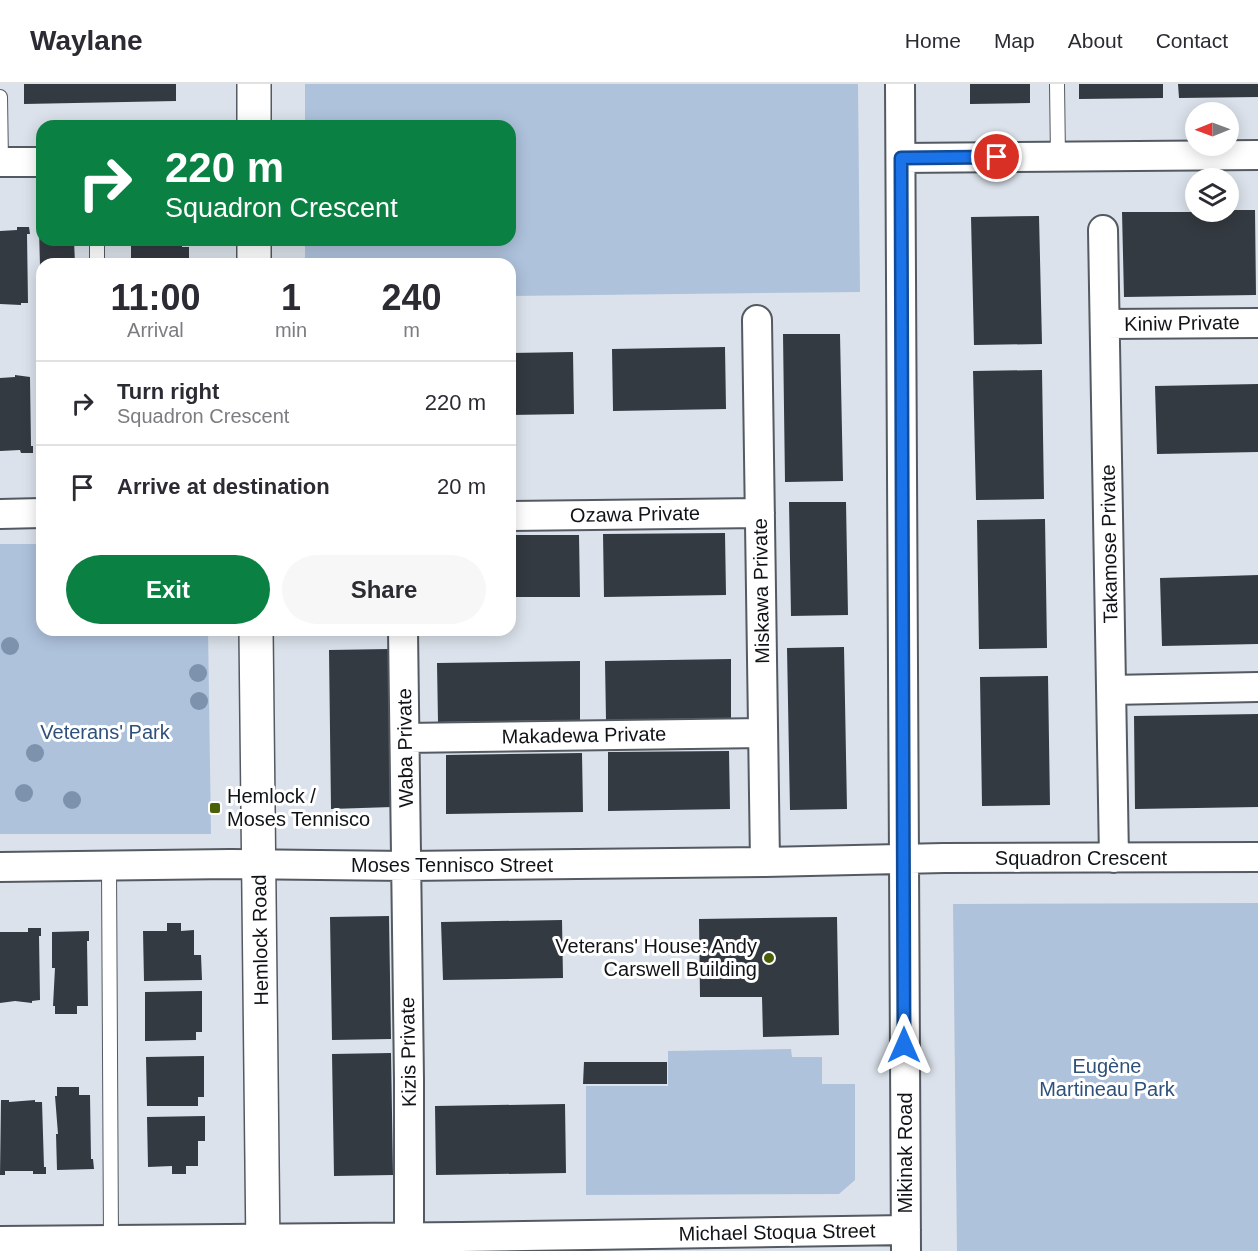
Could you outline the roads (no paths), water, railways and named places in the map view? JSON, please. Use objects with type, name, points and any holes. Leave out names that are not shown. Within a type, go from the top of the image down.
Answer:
[{"type":"street","points":[[254,84],[254,120]]},
{"type":"street","name":"Mikinak Road","points":[[900,84],[906,1240]]},
{"type":"street","points":[[901,158],[1258,155]]},
{"type":"street","points":[[1,162],[36,162]]},
{"type":"street","name":"Takamose Private","points":[[1103,230],[1113,858]]},
{"type":"street","name":"Miskawa Private","points":[[757,320],[765,862]]},
{"type":"street","name":"Kiniw Private","points":[[1105,324],[1258,322]]},
{"type":"street","points":[[0,514],[36,513]]},
{"type":"street","name":"Ozawa Private","points":[[516,516],[760,513]]},
{"type":"street","name":"Hemlock Road","points":[[256,636],[263,1245]]},
{"type":"street","name":"Waba Private","points":[[403,636],[407,866]]},
{"type":"street","points":[[1112,690],[1258,687]]},
{"type":"street","name":"Makadewa Private","points":[[405,738],[763,733]]},
{"type":"street","name":"Squadron Crescent","points":[[903,859],[1258,857]]},
{"type":"street","name":"Moses Tennisco Street","points":[[0,867],[407,866],[903,859]]},
{"type":"street","name":"Kizis Private","points":[[407,866],[409,1238]]},
{"type":"street","name":"Michael Stoqua Street","points":[[0,1241],[263,1245],[409,1238],[906,1240]]},
{"type":"lane","points":[[1057,84],[1058,157]]},
{"type":"lane","points":[[0,97],[1,162]]},
{"type":"lane","points":[[110,866],[111,1241]]},
{"type":"place","name":"Hemlock / Moses Tennisco","points":[[215,808]]},
{"type":"place","name":"Veterans' House: Andy Carswell Building","points":[[769,958]]},
{"type":"park label","name":"Veterans' Park","points":[[105,732]]},
{"type":"park label","name":"Eugène Martineau Park","points":[[1107,1078]]}]
